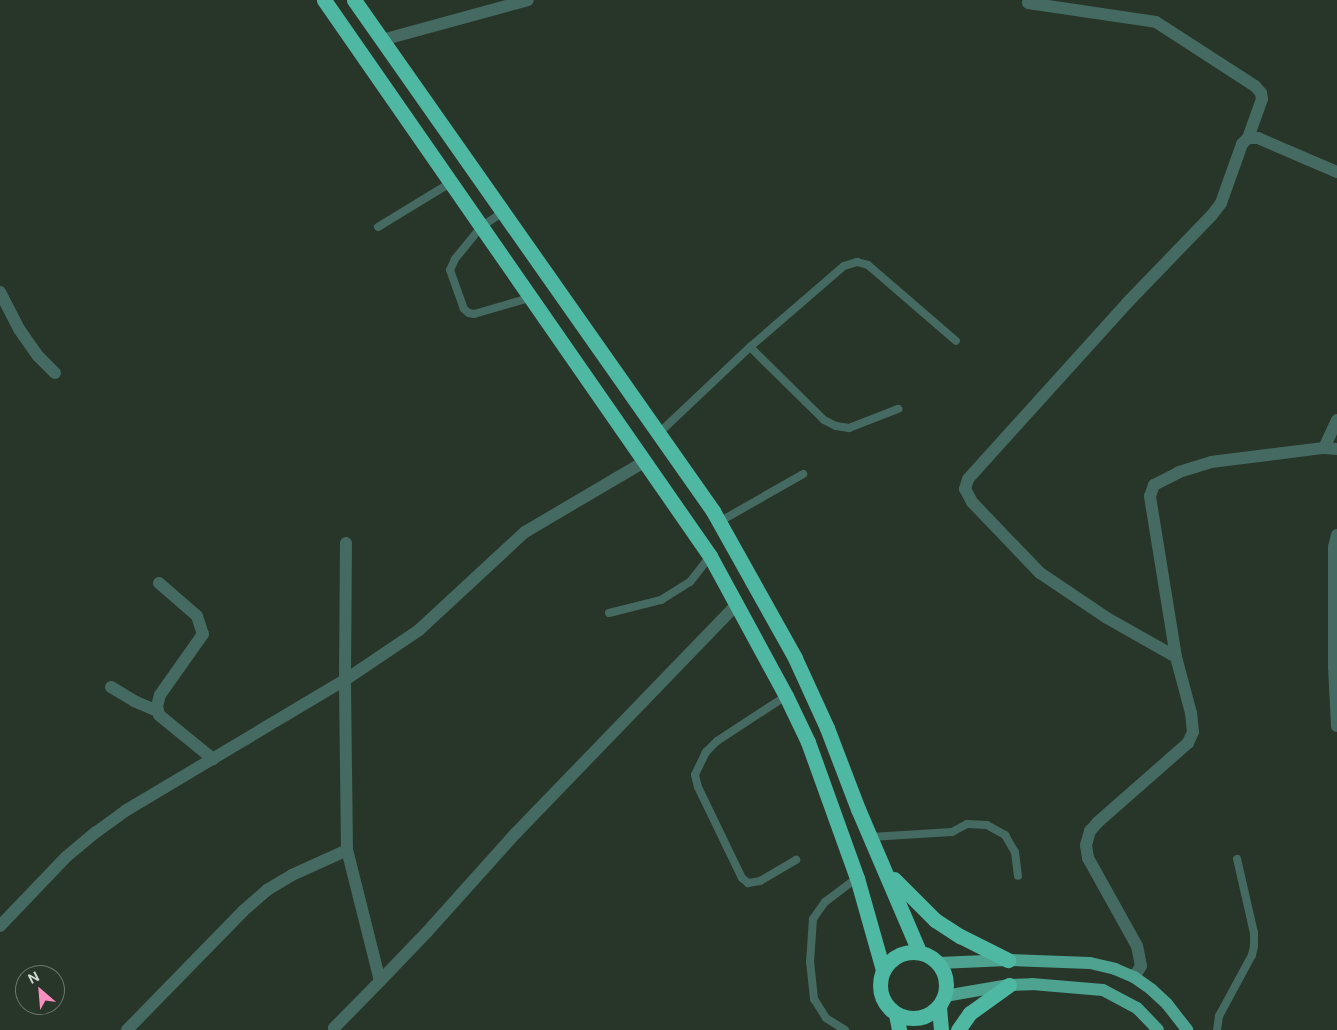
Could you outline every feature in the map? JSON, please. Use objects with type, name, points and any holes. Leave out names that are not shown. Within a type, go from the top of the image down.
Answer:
[{"type":"highway","points":[[324,0],[529,298],[710,556],[786,696],[808,742],[858,878],[883,970]]},
{"type":"highway","points":[[359,2],[382,40],[720,522],[794,658],[827,728],[858,809],[886,870],[919,951]]},
{"type":"highway","points":[[886,870],[935,920],[960,936],[1008,960]]},
{"type":"highway","points":[[941,1030],[942,1001],[947,985],[945,973],[939,963],[930,955],[919,951],[907,952],[896,956],[883,970],[880,978],[880,993],[887,1006],[896,1014],[907,1018],[919,1018],[930,1014],[942,1001]]},
{"type":"highway","points":[[958,1030],[970,1013],[1008,985]]},
{"type":"highway","points":[[896,1014],[899,1030]]},
{"type":"main road","points":[[939,963],[1008,960],[1090,964],[1115,969],[1134,977],[1167,1004],[1187,1030]]},
{"type":"main road","points":[[942,1001],[1008,985],[1056,984],[1103,990],[1137,1008],[1158,1030]]},
{"type":"street","points":[[382,40],[528,0]]},
{"type":"street","points":[[1028,3],[1156,22],[1255,86],[1261,93],[1262,98],[1248,138],[1242,144],[1221,203],[1212,215],[986,457],[968,478],[965,489],[972,502],[1040,572],[1107,618],[1176,657]]},
{"type":"street","points":[[1248,138],[1258,138],[1337,172]]},
{"type":"street","points":[[0,292],[19,329],[38,356],[55,373]]},
{"type":"street","points":[[1134,977],[1141,966],[1137,946],[1088,858],[1086,845],[1090,831],[1098,822],[1188,743],[1193,732],[1191,713],[1176,657],[1150,496],[1154,485],[1179,472],[1211,462],[1331,449],[1337,420]]},
{"type":"street","points":[[0,926],[66,858],[95,832],[125,811],[345,680],[419,630],[525,532],[644,462]]},
{"type":"street","points":[[1337,535],[1334,547],[1334,667],[1337,726]]},
{"type":"street","points":[[346,543],[347,850],[380,981]]},
{"type":"street","points":[[158,583],[198,616],[203,634],[160,695],[157,706],[159,715],[213,759]]},
{"type":"street","points":[[333,1029],[380,981],[515,834],[737,604]]},
{"type":"street","points":[[111,687],[134,701],[158,711]]},
{"type":"street","points":[[128,1030],[243,911],[267,890],[292,875],[347,850]]},
{"type":"lane","points":[[378,227],[450,183]]},
{"type":"lane","points":[[504,212],[481,227],[451,265],[450,270],[464,309],[469,313],[474,314],[529,298]]},
{"type":"lane","points":[[658,433],[750,347],[844,266],[857,262],[868,265],[956,341]]},
{"type":"lane","points":[[750,347],[824,420],[836,426],[848,428],[898,410]]},
{"type":"lane","points":[[720,522],[803,474]]},
{"type":"lane","points":[[609,613],[661,600],[690,582],[710,556]]},
{"type":"lane","points":[[786,696],[717,741],[706,752],[695,775],[698,787],[742,878],[748,882],[760,881],[796,860]]},
{"type":"lane","points":[[871,837],[952,832],[967,824],[986,825],[1005,835],[1015,852],[1018,876]]},
{"type":"lane","points":[[1217,1030],[1219,1016],[1252,955],[1254,946],[1254,934],[1236,859]]},
{"type":"lane","points":[[844,1030],[826,1018],[814,999],[810,962],[813,919],[825,902],[858,878]]}]
